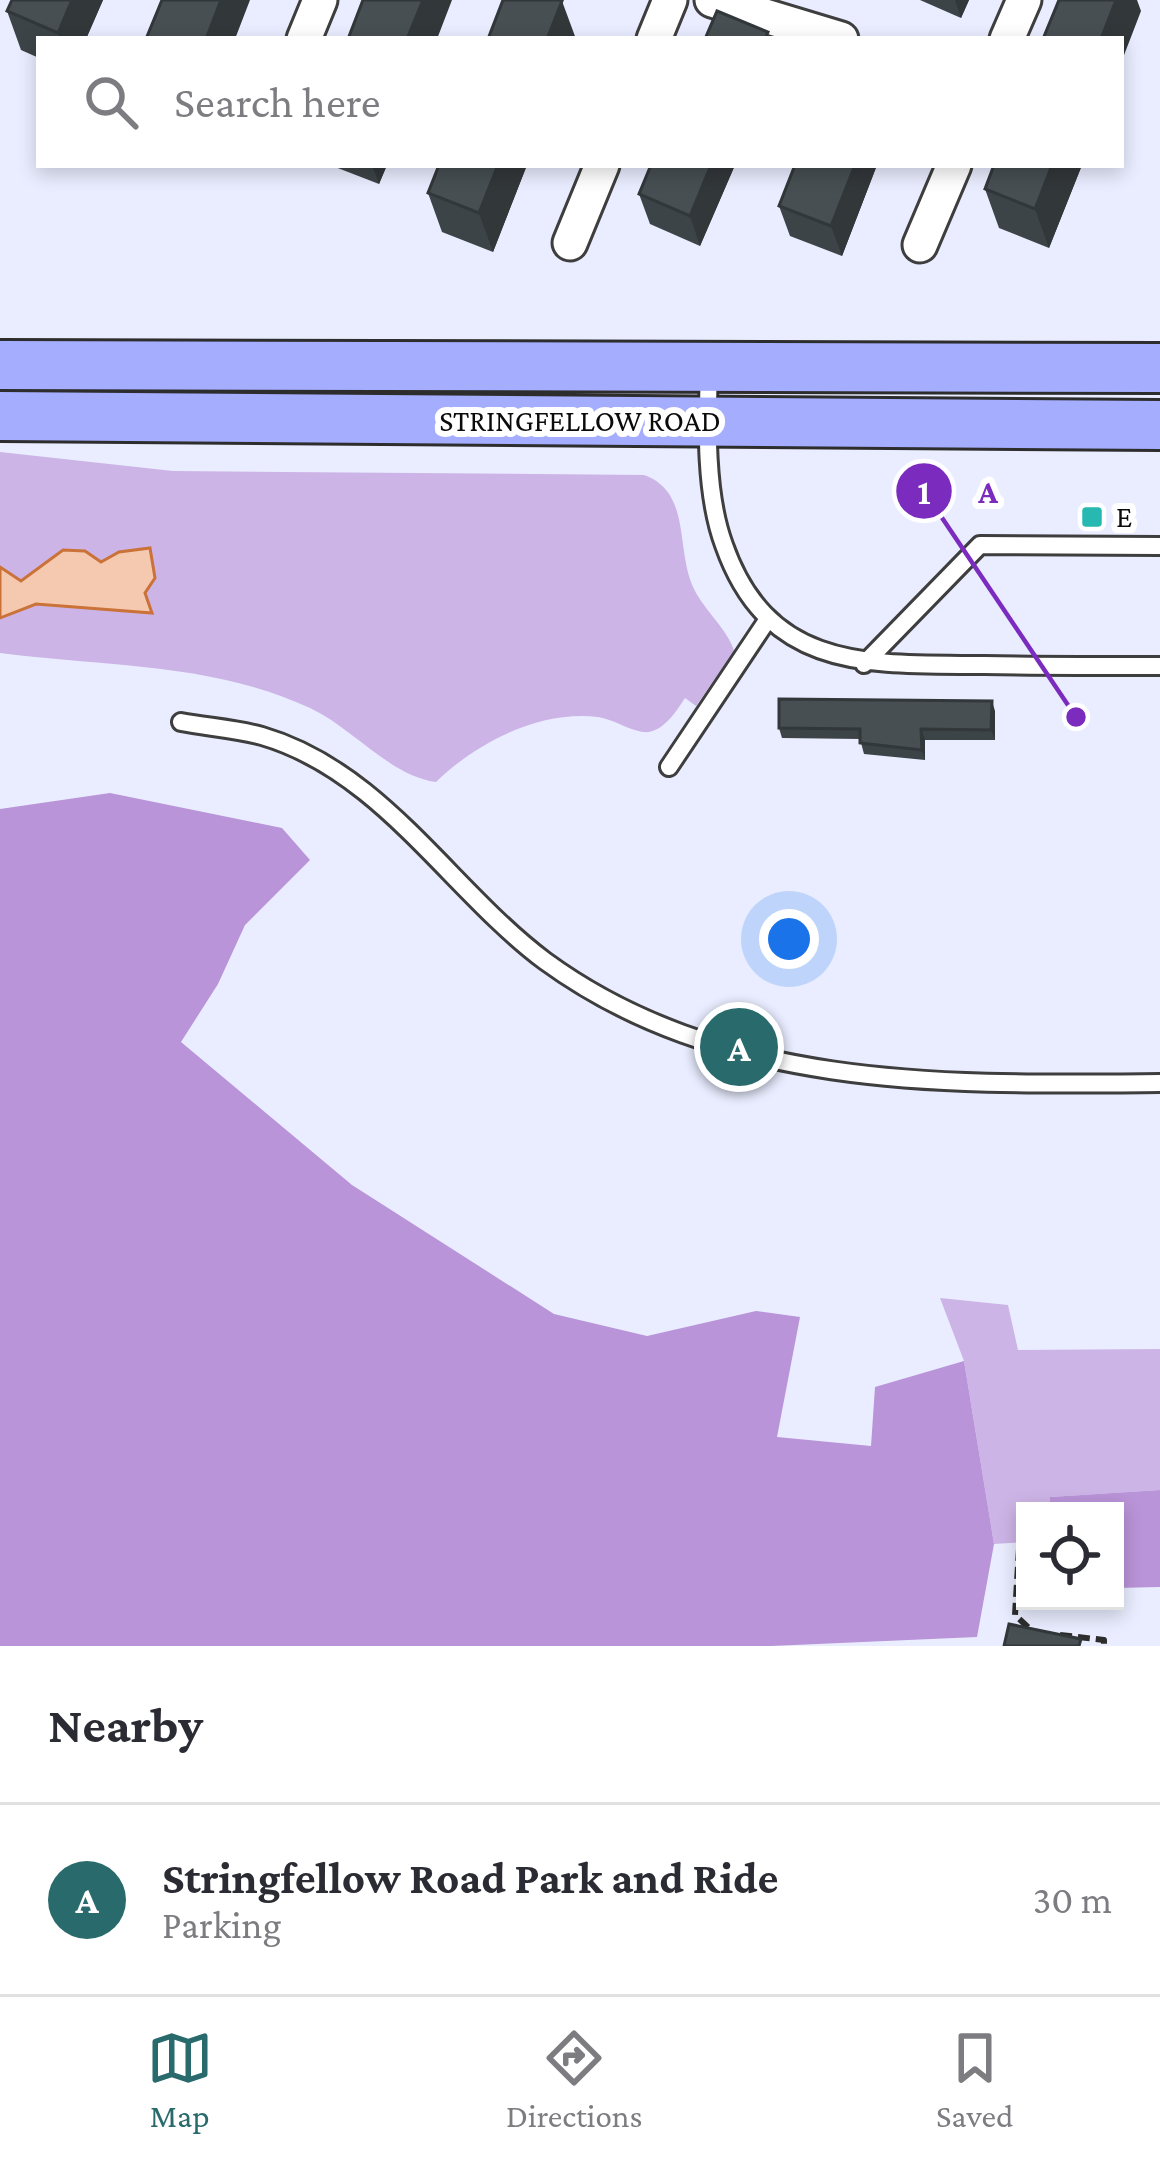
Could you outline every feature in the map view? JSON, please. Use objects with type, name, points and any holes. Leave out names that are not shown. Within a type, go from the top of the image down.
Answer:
[{"type":"main road","name":"STRINGFELLOW ROAD","points":[[0,365],[1160,368]]},
{"type":"main road","name":"STRINGFELLOW ROAD","points":[[0,416],[1160,425]]},
{"type":"street","points":[[305,36],[320,0]]},
{"type":"street","points":[[655,36],[670,0]]},
{"type":"street","points":[[712,0],[831,36]]},
{"type":"street","points":[[1008,36],[1024,0]]},
{"type":"street","points":[[569,244],[601,168]]},
{"type":"street","points":[[920,245],[953,168]]},
{"type":"lane","points":[[709,366],[707,422],[724,546],[768,619],[807,646],[864,664],[1160,666]]},
{"type":"lane","points":[[864,664],[980,545],[1160,546]]},
{"type":"lane","points":[[669,767],[768,619]]},
{"type":"lane","points":[[182,722],[262,736],[307,754],[355,784],[491,917],[548,963],[597,994],[688,1036],[840,1074],[1160,1083]]},
{"type":"path","points":[[1016,1610],[1021,1625],[1036,1632]]},
{"type":"path","points":[[1055,1636],[1090,1637],[1103,1640],[1104,1646]]},
{"type":"shaded area","points":[[0,452],[173,471],[644,475],[669,494],[694,589],[734,651],[696,706],[685,698],[656,730],[637,731],[598,717],[553,719],[489,742],[436,782],[419,778],[326,717],[272,693],[157,668],[0,653]]},
{"type":"shaded area","points":[[150,548],[155,578],[145,593],[152,613],[36,604],[0,618],[0,567],[21,581],[63,550],[85,551],[101,562],[119,552]]},
{"type":"shaded area","points":[[110,793],[282,828],[310,860],[245,925],[218,984],[181,1042],[352,1185],[554,1314],[647,1336],[756,1311],[800,1317],[777,1437],[871,1446],[875,1387],[964,1361],[994,1544],[977,1637],[771,1646],[0,1646],[0,809]]},
{"type":"shaded area","points":[[940,1298],[1008,1305],[1018,1350],[1160,1349],[1160,1490],[1016,1502],[1016,1543],[994,1544],[964,1361]]},
{"type":"shaded area","points":[[1160,1490],[1160,1587],[1124,1588],[1124,1502],[1050,1502],[1050,1497]]},
{"type":"building","points":[[12,0],[72,0],[58,33],[7,11]]},
{"type":"building","points":[[162,0],[221,0],[207,36],[147,36]]},
{"type":"building","points":[[363,0],[423,0],[408,36],[349,36]]},
{"type":"building","points":[[503,0],[562,1],[548,36],[489,36]]},
{"type":"building","points":[[1059,0],[1116,0],[1102,36],[1044,36]]},
{"type":"building","points":[[717,11],[768,32],[766,36],[706,36]]},
{"type":"building","points":[[438,168],[497,168],[479,213],[428,193]]},
{"type":"building","points":[[650,168],[710,168],[690,216],[639,194]]},
{"type":"building","points":[[794,168],[854,168],[831,226],[779,206]]},
{"type":"building","points":[[993,168],[1051,168],[1035,209],[985,189]]},
{"type":"building","points":[[779,699],[992,701],[991,730],[921,729],[922,750],[860,743],[860,729],[779,728]]},
{"type":"building","points":[[1009,1624],[1081,1639],[1079,1646],[1004,1646]]},
{"type":"place","name":"E","points":[[1092,517]]},
{"type":"place","name":"A","points":[[1076,717]]},
{"type":"place","name":"Stringfellow Road Park and Ride","points":[[739,1047]]}]
